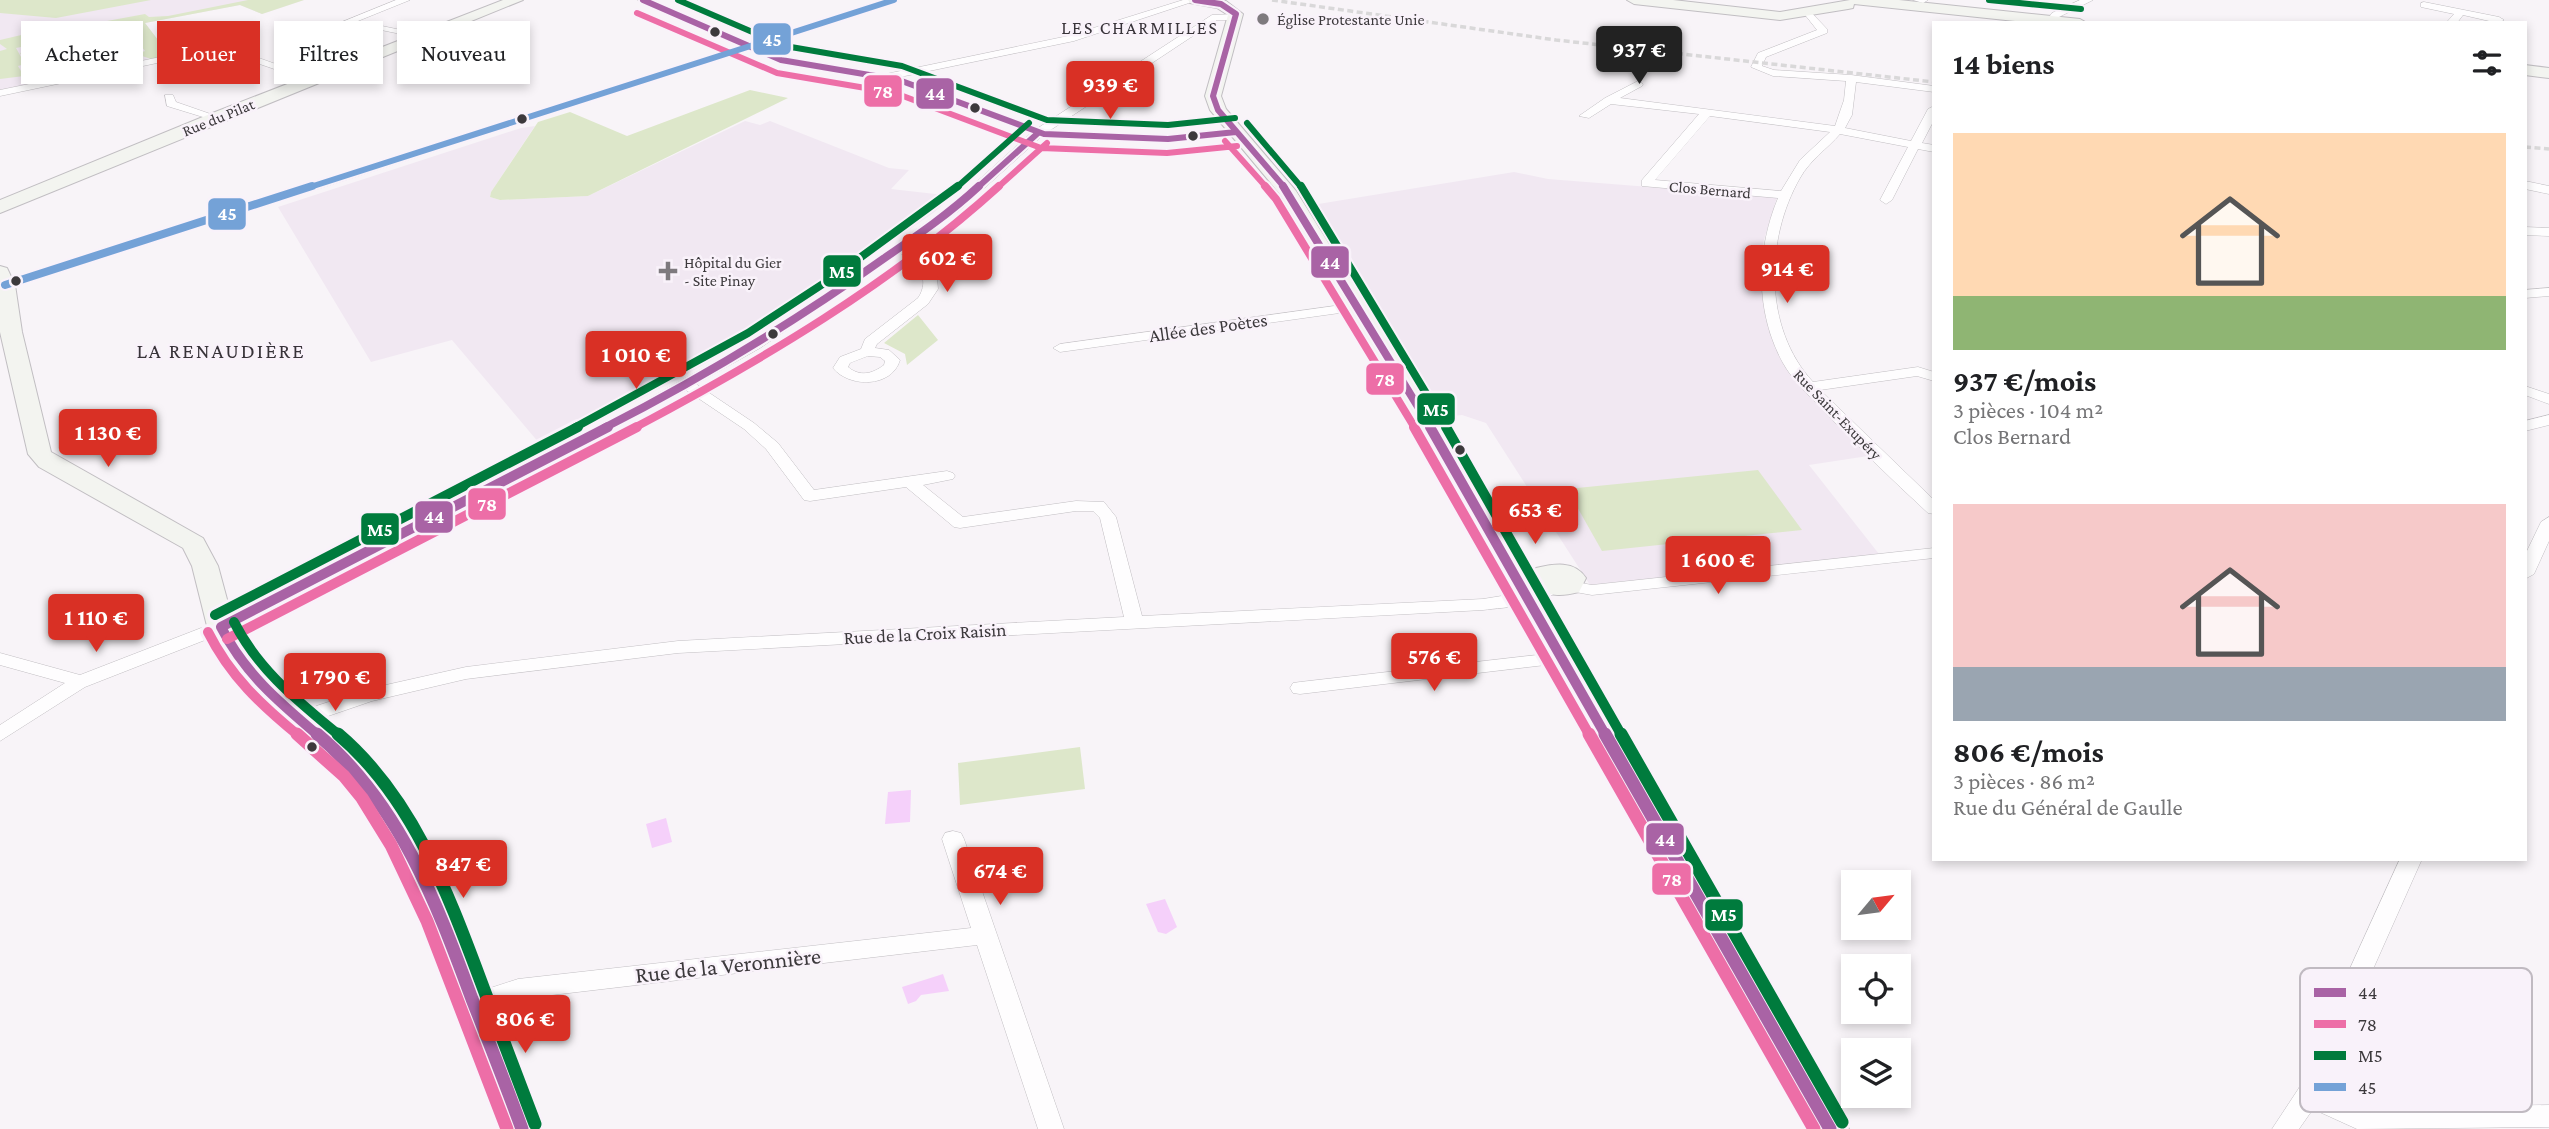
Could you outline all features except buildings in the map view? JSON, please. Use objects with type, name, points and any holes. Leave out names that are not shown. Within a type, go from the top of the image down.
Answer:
[{"type":"main road","name":"Rue du Pilat","points":[[462,21],[516,0]]},
{"type":"main road","points":[[1634,0],[1780,16],[1812,16],[1851,3]]},
{"type":"main road","points":[[1822,0],[1851,3],[1919,2],[2031,20],[2061,21]]},
{"type":"main road","points":[[1198,1],[1228,7],[1236,14],[1213,96],[1218,110],[1287,191],[1510,563],[1550,592],[1564,658],[1830,1129]]},
{"type":"main road","points":[[2527,71],[2549,73]]},
{"type":"main road","name":"Rue du Pilat","points":[[0,207],[301,84]]},
{"type":"main road","points":[[3,279],[11,332],[40,454],[48,462],[194,542],[205,566],[225,642],[240,664],[259,684],[302,718],[352,764],[391,818],[428,883],[522,1129]]},
{"type":"street","points":[[397,32],[348,22],[405,0]]},
{"type":"street","points":[[643,0],[748,47],[789,62],[885,77],[1038,133],[1168,139],[1236,132]]},
{"type":"street","points":[[3,279],[476,132],[549,112],[894,0]]},
{"type":"street","points":[[2052,20],[2054,15],[2088,0]]},
{"type":"street","points":[[885,77],[1072,38],[1198,1],[1216,10],[1215,17]]},
{"type":"street","points":[[2424,5],[2499,20]]},
{"type":"street","points":[[2453,21],[2461,12]]},
{"type":"street","points":[[1812,16],[1821,33],[1762,55],[1756,67],[1773,73],[1852,78],[1932,89]]},
{"type":"street","points":[[0,734],[78,683],[221,627],[695,380],[790,323],[899,248],[964,200],[1038,133],[1215,17],[1235,17]]},
{"type":"street","points":[[0,93],[157,60]]},
{"type":"street","points":[[1840,131],[1850,107],[1852,78]]},
{"type":"street","points":[[1586,116],[1638,84]]},
{"type":"street","points":[[169,97],[171,104],[216,118]]},
{"type":"street","points":[[1609,100],[1840,131],[1932,149]]},
{"type":"street","name":"Clos Bernard","points":[[1707,112],[1646,183],[1784,195]]},
{"type":"street","points":[[1886,200],[1932,113]]},
{"type":"street","name":"Rue Saint-Exupéry","points":[[1840,131],[1807,157],[1775,214],[1767,248],[1771,314],[1789,361],[1810,387],[1932,507]]},
{"type":"street","points":[[2527,185],[2549,190]]},
{"type":"street","points":[[2527,198],[2549,197]]},
{"type":"street","points":[[2527,231],[2549,232]]},
{"type":"street","points":[[867,352],[870,342],[923,301],[930,289],[930,277],[918,257],[899,248]]},
{"type":"street","points":[[2527,294],[2549,292]]},
{"type":"street","name":"Allée des Poètes","points":[[1060,348],[1356,307]]},
{"type":"street","points":[[1810,387],[1919,371],[1932,376]]},
{"type":"street","points":[[692,388],[749,426],[772,446],[810,496],[947,476]]},
{"type":"street","points":[[2527,391],[2549,400]]},
{"type":"street","points":[[2527,426],[2549,420]]},
{"type":"street","points":[[909,482],[960,523],[1076,506],[1098,506],[1108,517],[1135,623]]},
{"type":"street","points":[[2527,570],[2549,522]]},
{"type":"street","name":"Rue de la Croix Raisin","points":[[302,718],[368,695],[467,673],[678,647],[1408,608],[1932,553]]},
{"type":"street","points":[[1300,688],[1564,658]]},
{"type":"street","points":[[0,659],[68,676],[78,683]]},
{"type":"street","points":[[953,839],[1051,1129]]},
{"type":"street","points":[[2362,968],[2410,861]]},
{"type":"street","name":"Rue de la Veronnière","points":[[474,1003],[518,989],[985,935]]},
{"type":"street","points":[[2285,1129],[2300,1107]]},
{"type":"street","points":[[2342,1112],[2360,1119],[2391,1120],[2549,1116]]},
{"type":"shaded area","points":[[0,0],[304,0],[262,14],[240,5],[145,23],[157,39],[157,58],[143,61],[143,21],[21,21],[21,84],[33,84],[0,91]]},
{"type":"shaded area","name":"Hôpital du Gier - Site Pinay","points":[[745,121],[760,125],[770,121],[889,168],[909,170],[891,189],[953,196],[933,213],[802,304],[703,365],[545,450],[452,340],[371,362],[278,207],[521,128],[535,126],[490,197],[500,200],[588,196]]},
{"type":"shaded area","points":[[1514,172],[1548,179],[1777,197],[1763,243],[1765,312],[1779,356],[1790,374],[1868,456],[1809,465],[1879,554],[1590,585],[1486,423],[1462,415],[1435,418],[1306,206]]},
{"type":"shaded area","points":[[911,790],[910,822],[885,824],[888,792]]},
{"type":"shaded area","points":[[666,818],[672,842],[652,848],[646,824]]},
{"type":"shaded area","points":[[1165,899],[1177,927],[1166,934],[1158,932],[1146,904]]},
{"type":"shaded area","points":[[943,974],[949,991],[921,995],[908,1004],[902,987]]},
{"type":"green space","points":[[0,0],[151,0],[56,18],[0,13]]},
{"type":"green space","points":[[248,0],[304,0],[262,14],[240,5],[145,23],[157,39],[157,58],[143,56],[143,21],[107,21],[145,14],[149,17],[168,16]]},
{"type":"green space","points":[[21,35],[21,47],[16,48],[21,57],[21,65],[18,66],[21,76],[0,79],[0,51],[7,49],[0,44],[0,40]]},
{"type":"green space","points":[[750,90],[788,98],[588,196],[500,200],[490,197],[538,122],[570,112],[627,136]]},
{"type":"green space","points":[[918,315],[938,340],[907,365],[905,354],[884,343]]},
{"type":"green space","points":[[1758,470],[1802,530],[1602,551],[1567,489]]},
{"type":"green space","points":[[1080,747],[1085,789],[960,805],[958,763]]},
{"type":"railway","points":[[1272,0],[1556,40],[1932,82]]},
{"type":"railway","points":[[2527,147],[2549,149]]},
{"type":"transit line","name":"44","points":[[643,0],[781,60],[899,80],[1044,134],[1168,139],[1236,132]]},
{"type":"transit line","name":"M5","points":[[678,0],[785,46],[902,66],[1047,120],[1168,125],[1235,118]]},
{"type":"transit line","name":"45","points":[[5,285],[894,0]]},
{"type":"transit line","name":"44","points":[[1195,0],[1221,4],[1236,14],[1213,96],[1218,110],[1287,191],[1431,428],[1830,1129]]},
{"type":"transit line","name":"M5","points":[[1989,0],[2081,9]]},
{"type":"transit line","name":"78","points":[[637,13],[777,73],[895,93],[1041,148],[1167,153],[1237,146]]},
{"type":"transit line","name":"M5","points":[[215,615],[623,403],[748,333],[835,276],[947,196],[1029,123]]},
{"type":"transit line","name":"M5","points":[[1247,123],[1299,184],[1443,421],[1842,1122]]},
{"type":"transit line","name":"44","points":[[221,627],[630,415],[755,345],[843,288],[956,207],[1038,133]]},
{"type":"transit line","name":"78","points":[[1225,141],[1276,199],[1419,435],[1814,1129]]},
{"type":"transit line","name":"78","points":[[227,639],[636,427],[763,357],[851,299],[964,218],[1047,143]]},
{"type":"transit line","name":"M5","points":[[234,622],[246,646],[262,667],[281,687],[364,758],[382,779],[413,827],[451,905],[535,1124]]},
{"type":"transit line","name":"44","points":[[221,627],[250,674],[269,694],[354,767],[388,812],[438,911],[522,1129]]},
{"type":"transit line","name":"78","points":[[208,632],[221,658],[238,681],[344,776],[377,821],[404,870],[427,921],[507,1129]]},
{"type":"place","name":"Église Protestante Unie","points":[[1263,19]]},
{"type":"place","name":"Hôpital du Gier - Site Pinay","points":[[668,271]]},
{"type":"district","name":"LES CHARMILLES","points":[[1140,28]]},
{"type":"district","name":"LA RENAUDIÈRE","points":[[221,351]]}]
